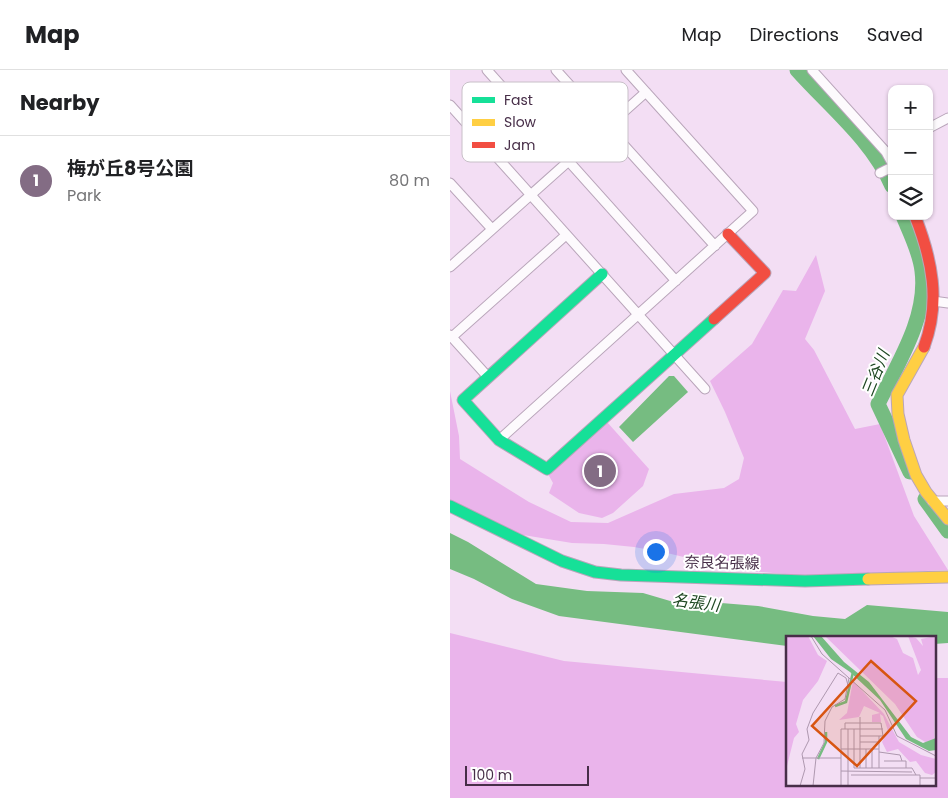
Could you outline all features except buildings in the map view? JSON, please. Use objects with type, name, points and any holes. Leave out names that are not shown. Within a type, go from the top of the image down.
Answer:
[{"type":"street","points":[[487,70],[498,82]]},
{"type":"street","points":[[556,70],[567,82]]},
{"type":"street","points":[[499,440],[754,211],[626,70]]},
{"type":"street","points":[[812,70],[888,149]]},
{"type":"street","points":[[628,107],[646,92]]},
{"type":"street","points":[[450,105],[462,118]]},
{"type":"street","points":[[933,126],[948,118]]},
{"type":"street","points":[[628,150],[715,246]]},
{"type":"street","points":[[501,162],[705,390]]},
{"type":"street","points":[[451,263],[567,162]]},
{"type":"street","points":[[571,162],[676,280]]},
{"type":"street","points":[[881,172],[888,169]]},
{"type":"street","points":[[450,183],[492,229]]},
{"type":"street","points":[[917,220],[924,238],[933,279],[934,301],[924,348],[897,396],[899,421],[908,452],[920,482],[932,501],[948,519]]},
{"type":"street","points":[[488,377],[451,336],[566,234]]},
{"type":"street","points":[[602,274],[463,400],[499,440],[547,469],[765,274],[728,234]]},
{"type":"street","points":[[934,301],[948,303]]},
{"type":"street","points":[[932,501],[948,502]]},
{"type":"street","name":"奈良名張線","points":[[450,506],[536,549],[595,572],[621,575],[805,581],[948,578]]},
{"type":"shaded area","points":[[816,255],[825,291],[805,339],[814,350],[855,429],[880,424],[914,516],[948,570],[808,576],[738,570],[634,547],[572,543],[511,533],[450,504],[450,391],[459,436],[460,459],[529,502],[571,522],[608,523],[674,494],[724,488],[739,479],[744,458],[710,381],[752,344],[783,290],[796,291]]},
{"type":"shaded area","points":[[669,376],[674,376],[688,392],[633,442],[619,427]]},
{"type":"shaded area","points":[[607,422],[649,469],[643,486],[613,513],[602,518],[579,513],[549,493],[553,483],[548,474]]},
{"type":"shaded area","points":[[450,533],[536,584],[587,591],[643,593],[677,603],[709,602],[758,606],[813,616],[845,619],[867,605],[948,612],[948,643],[936,644],[936,636],[786,636],[786,646],[559,616],[512,599],[450,569]]},
{"type":"shaded area","points":[[450,633],[564,661],[786,682],[786,786],[936,786],[936,678],[948,678],[948,798],[450,798]]},
{"type":"waterway","name":"三谷川","points":[[797,70],[862,139],[888,178]]},
{"type":"waterway","name":"三谷川","points":[[905,220],[921,264],[923,288],[916,322],[910,339],[878,404],[910,472]]},
{"type":"waterway","name":"三谷川","points":[[925,499],[948,531]]},
{"type":"traffic: fast","points":[[602,274],[463,400],[499,440],[547,469],[714,319]]},
{"type":"traffic: fast","points":[[450,506],[562,561],[595,572],[621,575],[805,581],[868,579]]},
{"type":"traffic: slow","points":[[924,347],[897,395],[898,414],[904,440],[916,475],[926,492],[948,519]]},
{"type":"traffic: slow","points":[[868,579],[948,577]]},
{"type":"traffic: jam","points":[[916,220],[930,264],[933,297],[932,314],[924,347]]},
{"type":"traffic: jam","points":[[714,319],[765,273],[728,234]]},
{"type":"place","name":"梅が丘8号公園","points":[[600,471]]},
{"type":"water label","name":"名張川","points":[[696,602]]}]
